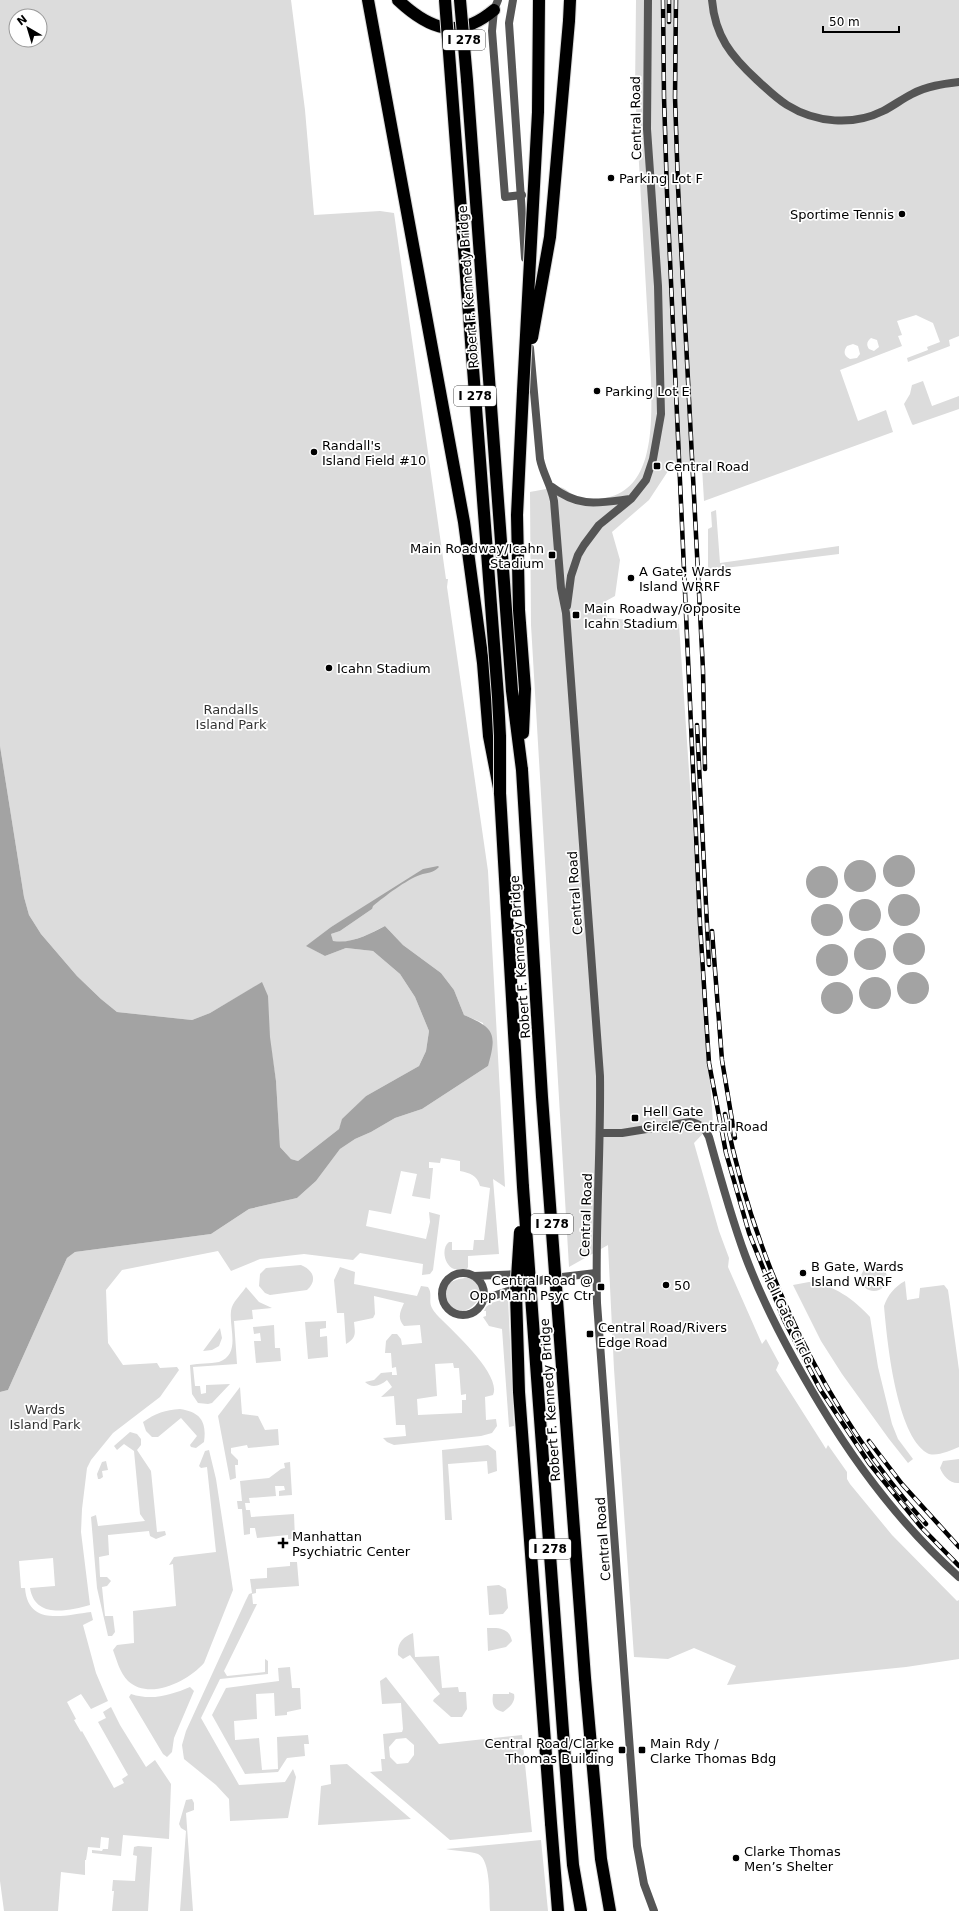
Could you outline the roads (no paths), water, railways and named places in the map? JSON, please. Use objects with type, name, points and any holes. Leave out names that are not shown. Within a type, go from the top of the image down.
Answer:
[{"type":"highway","points":[[368,0],[463,514],[483,663],[489,736],[500,793]]},
{"type":"highway","points":[[398,0],[414,13],[431,23],[454,28],[474,24],[496,5]]},
{"type":"highway","name":"Robert F. Kennedy Bridge","points":[[445,0],[497,690],[500,736],[500,793],[523,1187],[570,1827],[573,1864],[581,1911]]},
{"type":"highway","name":"Robert F. Kennedy Bridge","points":[[460,0],[512,691],[522,770],[543,1104],[584,1678],[601,1859],[610,1911]]},
{"type":"highway","points":[[522,770],[525,689],[519,610],[517,515],[538,112],[539,0]]},
{"type":"highway","points":[[523,391],[550,237],[570,0]]},
{"type":"highway","points":[[523,1187],[516,1293],[518,1378],[558,1911]]},
{"type":"street","name":"Central Road","points":[[513,0],[509,23],[522,195],[532,382],[540,458],[544,473],[552,487],[560,588],[566,613],[596,1009],[600,1133],[596,1224],[596,1273],[637,1846],[645,1887],[654,1911]]},
{"type":"street","name":"Central Road","points":[[566,613],[569,583],[578,555],[599,525],[631,499],[646,480],[650,470],[662,414],[658,286],[648,136],[648,0]]},
{"type":"street","points":[[712,0],[715,20],[721,38],[738,62],[778,99],[794,110],[816,118],[843,121],[866,118],[884,111],[923,89],[938,84],[959,82]]},
{"type":"street","points":[[496,5],[492,31],[504,197],[522,195]]},
{"type":"street","points":[[552,487],[571,498],[588,503],[631,499]]},
{"type":"street","name":"Hell Gate Circle","points":[[600,1133],[622,1133],[690,1122],[698,1124],[705,1129],[709,1137],[745,1256],[781,1336],[809,1388],[838,1436],[872,1483],[912,1529],[959,1577]]},
{"type":"street","points":[[474,1276],[481,1282],[484,1288],[484,1299],[480,1308],[468,1316],[454,1314],[443,1304],[442,1290],[450,1278],[463,1273],[474,1276],[516,1273],[545,1279]]},
{"type":"street","points":[[484,1299],[545,1279],[596,1273]]},
{"type":"railway","points":[[663,0],[667,193],[700,924],[709,1063],[726,1153],[749,1233],[784,1320],[820,1389],[869,1463],[921,1527],[959,1566]]},
{"type":"railway","points":[[669,0],[669,22]]},
{"type":"railway","points":[[676,0],[675,97],[678,187],[703,670],[705,769]]},
{"type":"railway","points":[[697,725],[709,965]]},
{"type":"railway","points":[[712,931],[722,1060],[735,1138]]},
{"type":"railway","points":[[725,1114],[738,1170],[755,1225],[775,1279],[798,1332],[825,1383],[855,1433],[889,1480],[926,1524]]},
{"type":"railway","points":[[869,1441],[902,1484],[959,1547]]},
{"type":"place","name":"Parking Lot F","points":[[611,178]]},
{"type":"place","name":"Sportime Tennis","points":[[902,214]]},
{"type":"place","name":"Parking Lot E","points":[[597,391]]},
{"type":"place","name":"Randall's Island Field #10","points":[[314,452]]},
{"type":"place","name":"Central Road","points":[[657,466]]},
{"type":"place","name":"Main Roadway/Icahn Stadium","points":[[552,555]]},
{"type":"place","name":"A Gate, Wards Island WRRF","points":[[631,578]]},
{"type":"place","name":"Main Roadway/Opposite Icahn Stadium","points":[[576,615]]},
{"type":"place","name":"Icahn Stadium","points":[[329,668]]},
{"type":"place","name":"Hell Gate Circle/Central Road","points":[[635,1118]]},
{"type":"place","name":"B Gate, Wards Island WRRF","points":[[803,1273]]},
{"type":"place","name":"50","points":[[666,1285]]},
{"type":"place","name":"Central Road @ Opp Manh Psyc Ctr","points":[[601,1287]]},
{"type":"place","name":"Central Road/Rivers Edge Road","points":[[590,1334]]},
{"type":"place","name":"Manhattan Psychiatric Center","points":[[283,1543]]},
{"type":"place","name":"Central Road/Clarke Thomas Building","points":[[622,1750]]},
{"type":"place","name":"Main Rdy / Clarke Thomas Bdg","points":[[642,1750]]},
{"type":"place","name":"Clarke Thomas Men’s Shelter","points":[[736,1858]]},
{"type":"park label","name":"Randalls Island Park","points":[[231,716]]},
{"type":"park label","name":"Wards Island Park","points":[[45,1416]]}]
